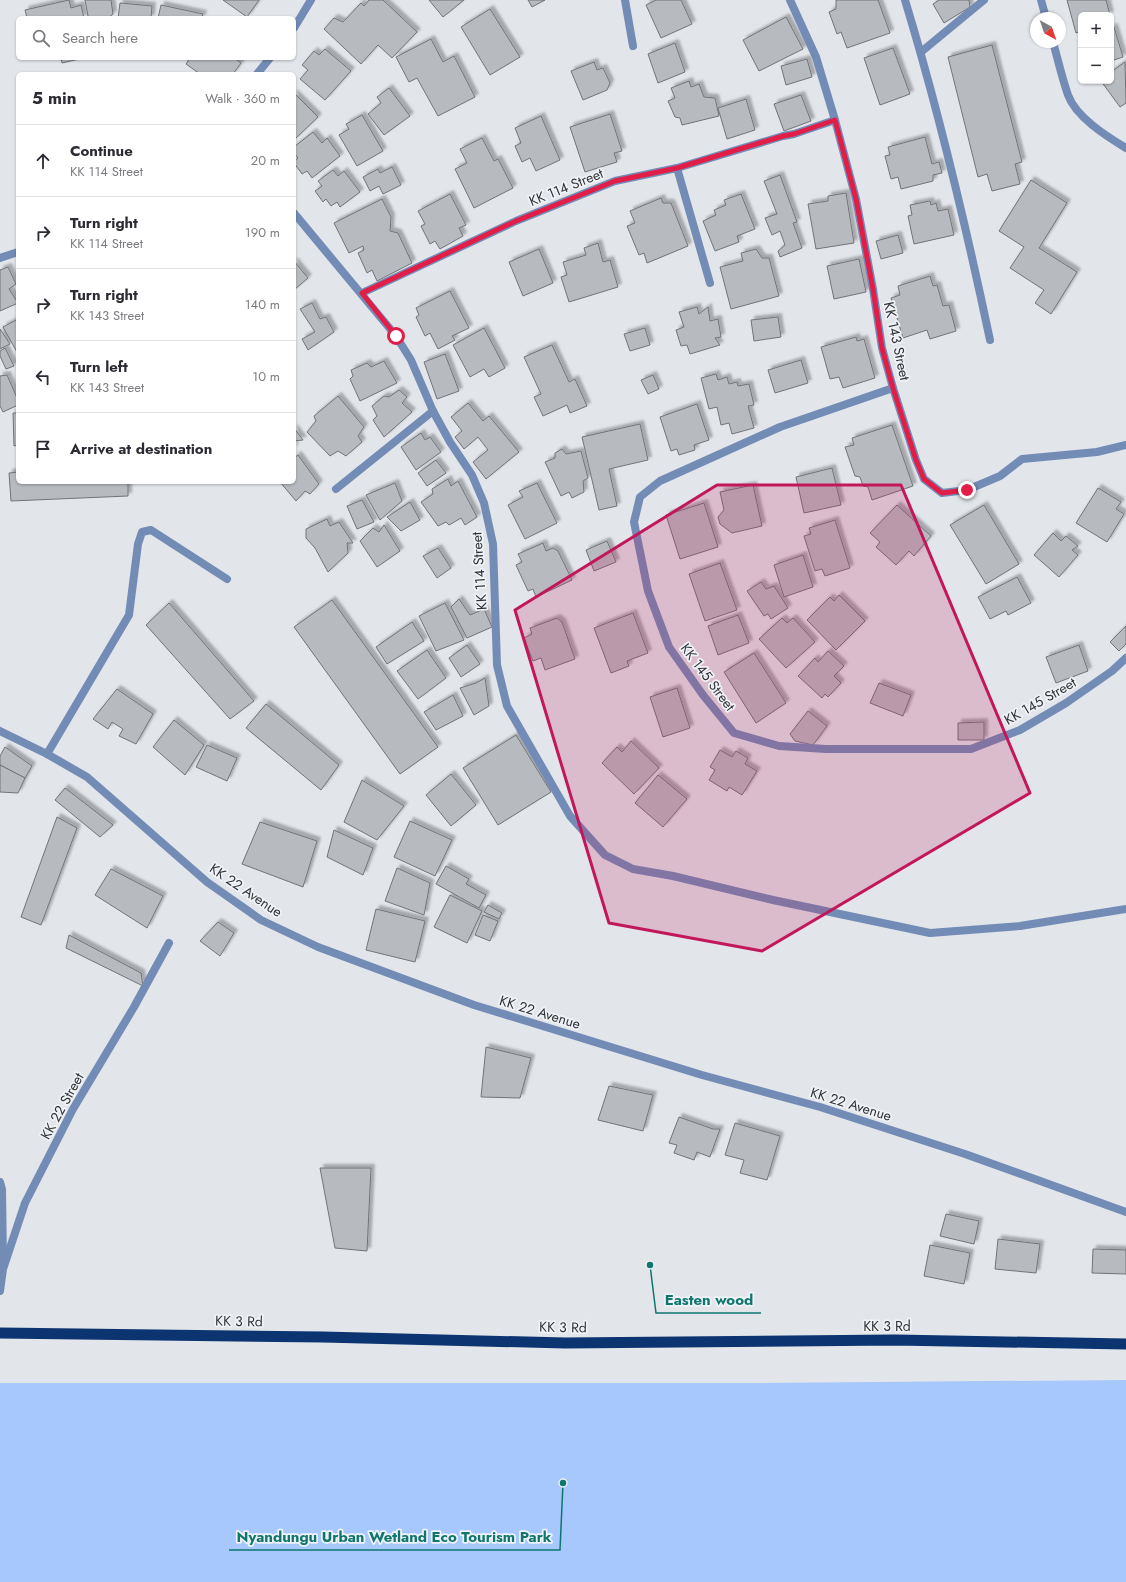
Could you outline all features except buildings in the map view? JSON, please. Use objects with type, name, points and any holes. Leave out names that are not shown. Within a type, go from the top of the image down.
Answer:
[{"type":"highway","name":"KK 3 Rd","points":[[0,1333],[323,1337],[565,1343],[895,1340],[1126,1344]]},
{"type":"street","points":[[296,25],[311,0]]},
{"type":"street","points":[[625,0],[633,46]]},
{"type":"street","name":"KK 143 Street","points":[[790,0],[816,57],[835,120],[856,199],[873,289],[882,348],[916,460],[924,479],[942,493],[967,490],[1000,476],[1022,459],[1097,452],[1126,444]]},
{"type":"street","points":[[905,0],[921,52],[968,236],[990,340]]},
{"type":"street","points":[[921,52],[984,0]]},
{"type":"street","points":[[1041,0],[1044,12]]},
{"type":"street","points":[[1055,48],[1068,96],[1080,114],[1110,139],[1126,148]]},
{"type":"street","points":[[259,72],[268,60]]},
{"type":"street","name":"KK 114 Street","points":[[362,293],[516,221],[608,184],[677,168],[794,134],[835,120]]},
{"type":"street","points":[[677,168],[710,283]]},
{"type":"street","name":"KK 114 Street","points":[[296,215],[362,293],[396,336],[411,360],[433,411],[450,442],[472,475],[484,503],[493,544],[497,665],[507,706],[570,816],[605,856],[632,869],[673,876],[773,900],[930,932],[1020,926],[1126,909]]},
{"type":"street","points":[[0,258],[16,253]]},
{"type":"street","name":"KK 145 Street","points":[[893,388],[780,427],[660,481],[640,497],[634,522],[648,591],[669,648],[703,695],[734,733],[779,746],[826,749],[972,749],[1020,730],[1066,703],[1112,671],[1126,658]]},
{"type":"street","points":[[336,489],[433,411]]},
{"type":"street","points":[[47,754],[129,615],[138,544],[142,532],[151,530],[227,579]]},
{"type":"street","name":"KK 22 Avenue","points":[[0,730],[47,754],[87,777],[207,882],[261,920],[318,947],[474,1005],[702,1075],[820,1107],[965,1154],[1126,1212]]},
{"type":"street","name":"KK 22 Street","points":[[0,1291],[3,1269],[25,1203],[73,1109],[134,1007],[169,943]]},
{"type":"street","points":[[0,1182],[2,1189],[3,1269]]},
{"type":"highlighted area","points":[[717,485],[901,485],[1030,793],[762,951],[609,923],[515,610]]},
{"type":"shaded area","points":[[1126,1380],[1126,1582],[0,1582],[0,1383],[755,1383]]},
{"type":"place","name":"Easten wood","points":[[650,1265]]},
{"type":"place","name":"Nyandungu Urban Wetland Eco Tourism Park","points":[[563,1483]]},
{"type":"route","points":[[396,336],[362,293],[516,221],[615,181],[677,168],[720,154],[794,134],[835,120],[856,199],[873,289],[882,348],[916,460],[924,479],[942,493],[967,490]]}]
